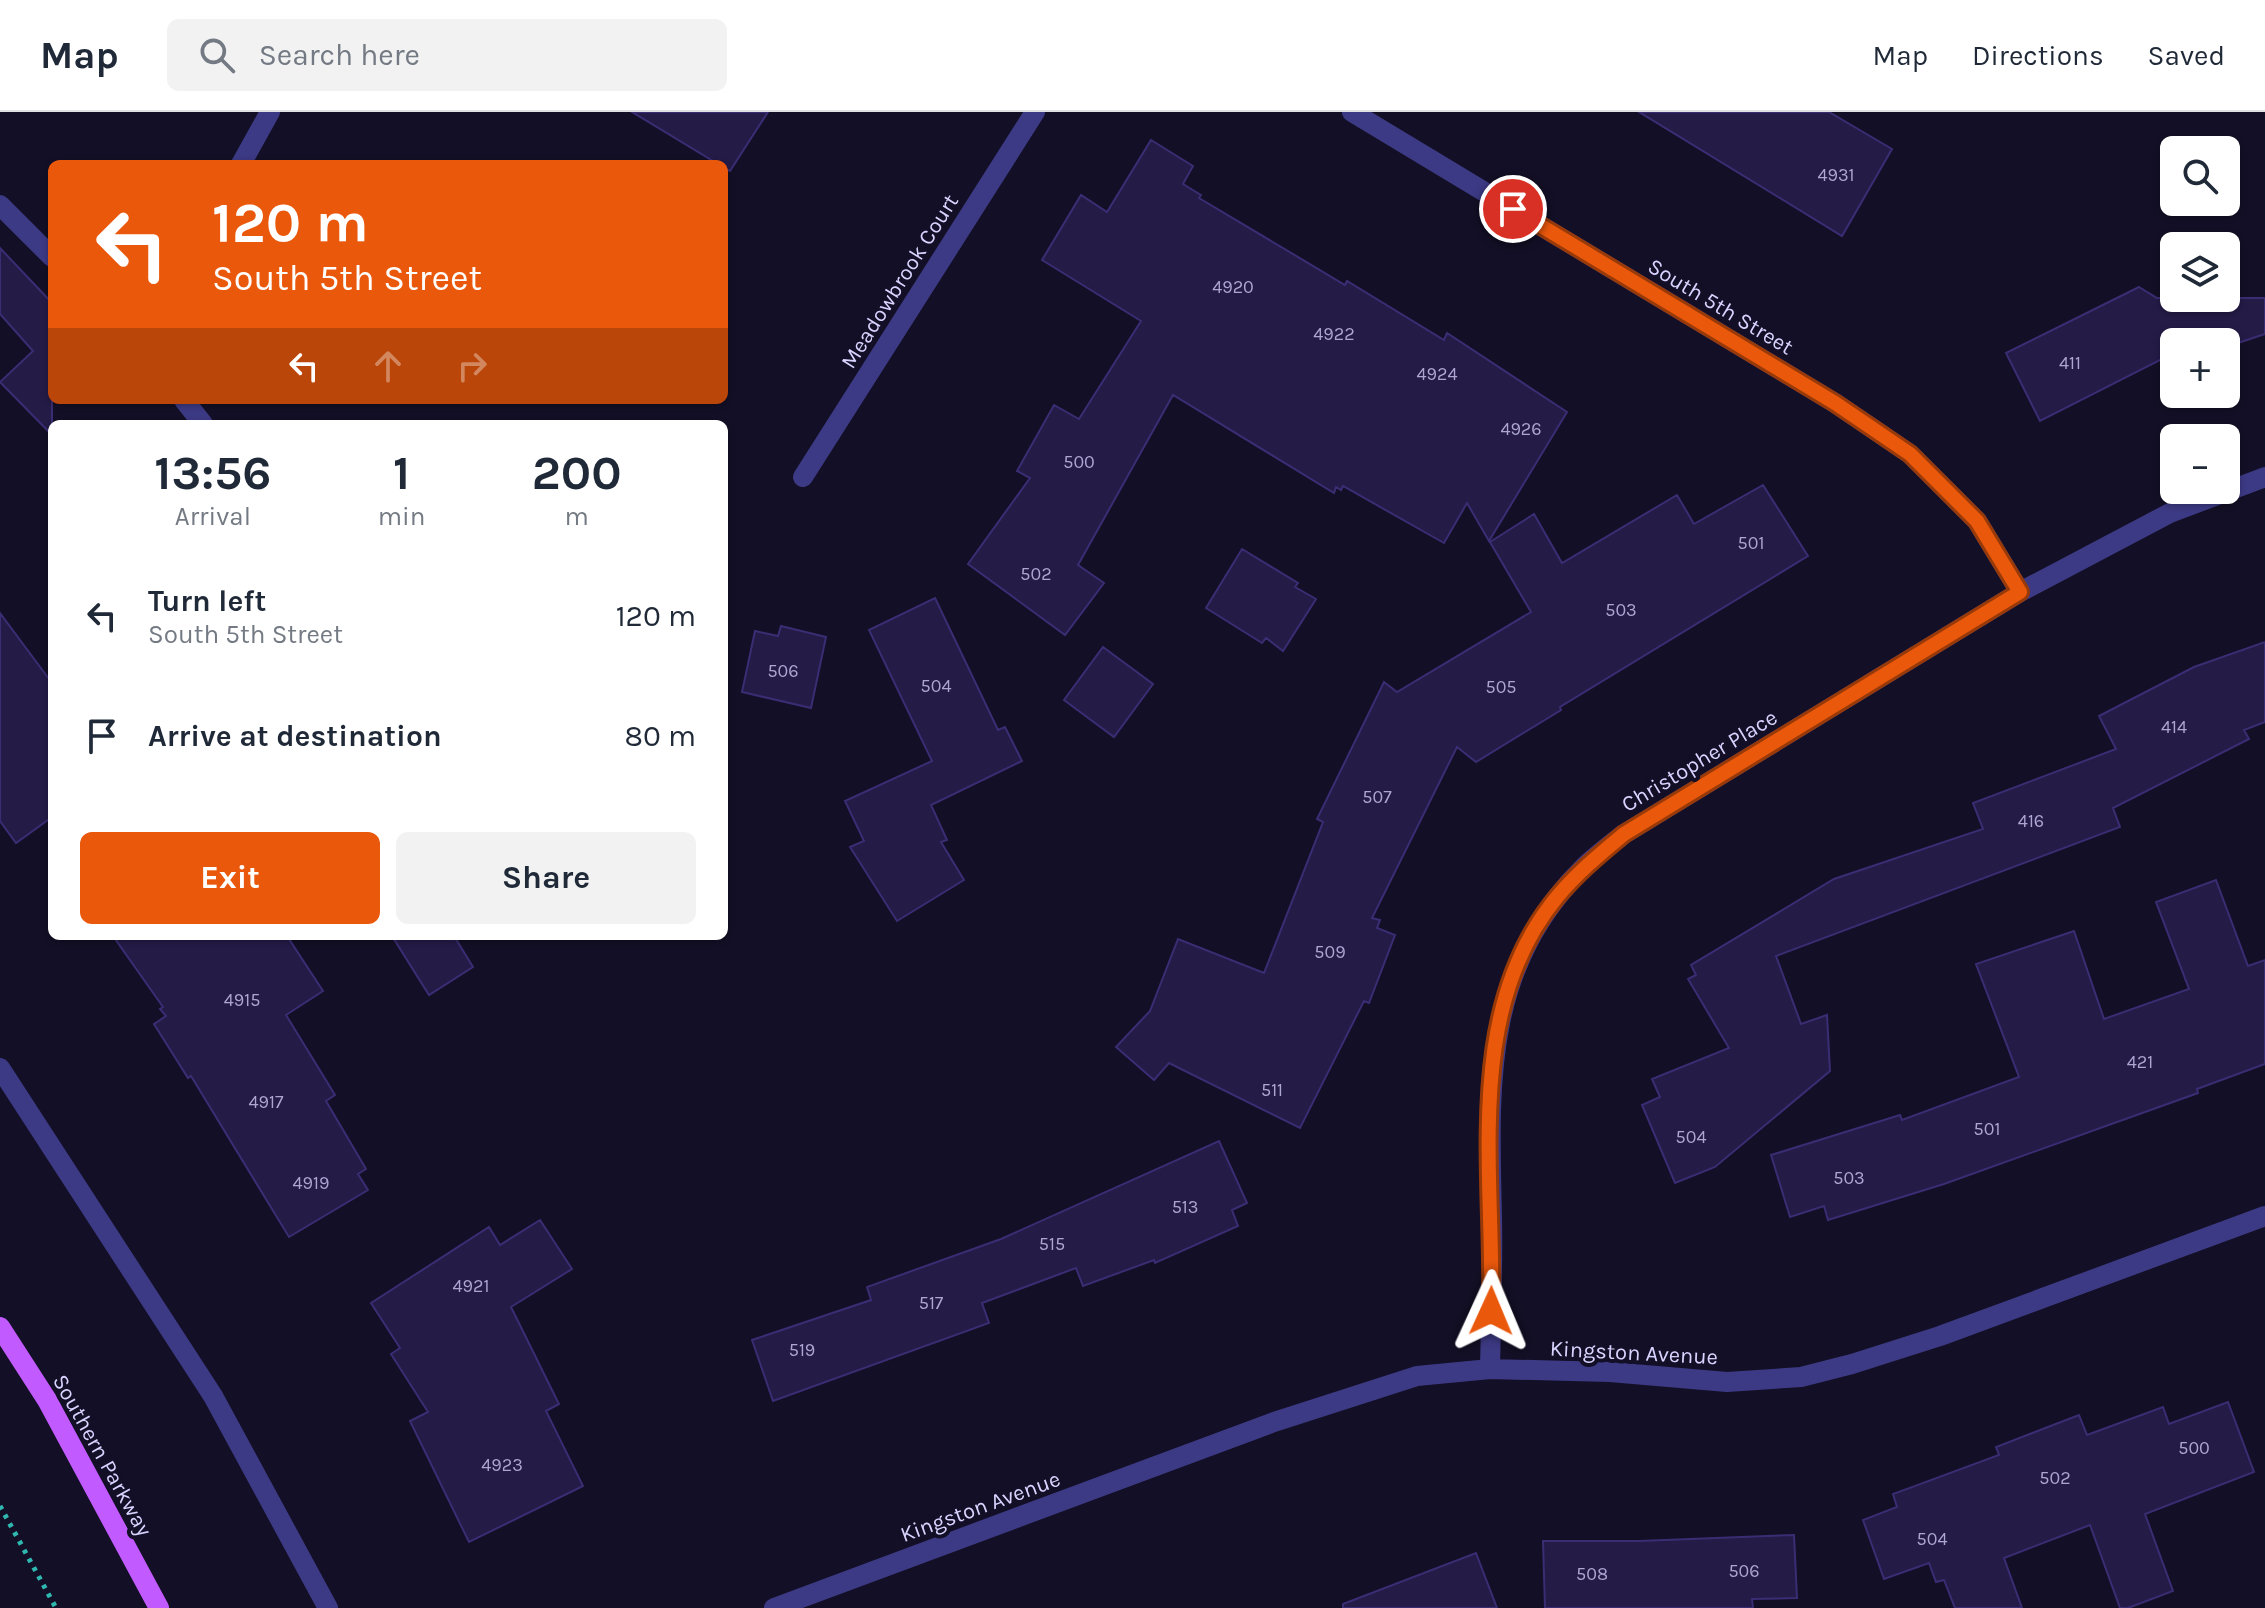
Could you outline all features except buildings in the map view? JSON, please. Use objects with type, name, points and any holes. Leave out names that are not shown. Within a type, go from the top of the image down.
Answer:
[{"type":"main road","name":"Southern Parkway","points":[[0,1327],[47,1400],[159,1608]]},
{"type":"street","points":[[243,160],[270,112]]},
{"type":"street","name":"Meadowbrook Court","points":[[803,477],[1035,112]]},
{"type":"street","name":"South 5th Street","points":[[1352,112],[1835,403],[1910,454],[1977,521],[2020,592]]},
{"type":"street","points":[[0,205],[48,253]]},
{"type":"street","points":[[187,404],[200,420]]},
{"type":"street","name":"Christopher Place","points":[[1490,1369],[1493,1253],[1489,1110],[1497,1028],[1510,982],[1530,939],[1555,899],[1587,864],[1624,834],[2020,592],[2170,513],[2265,477]]},
{"type":"street","points":[[0,1068],[213,1396],[328,1608]]},
{"type":"street","name":"Kingston Avenue","points":[[774,1608],[1274,1422],[1417,1376],[1490,1369],[1610,1372],[1727,1382],[1801,1377],[1940,1336],[2265,1216]]},
{"type":"path","points":[[0,1506],[56,1608]]},
{"type":"route","points":[[1491,1311],[1493,1253],[1489,1110],[1497,1028],[1510,982],[1530,939],[1555,899],[1587,864],[1624,834],[2020,592],[1977,521],[1910,454],[1835,403],[1513,209]]}]
